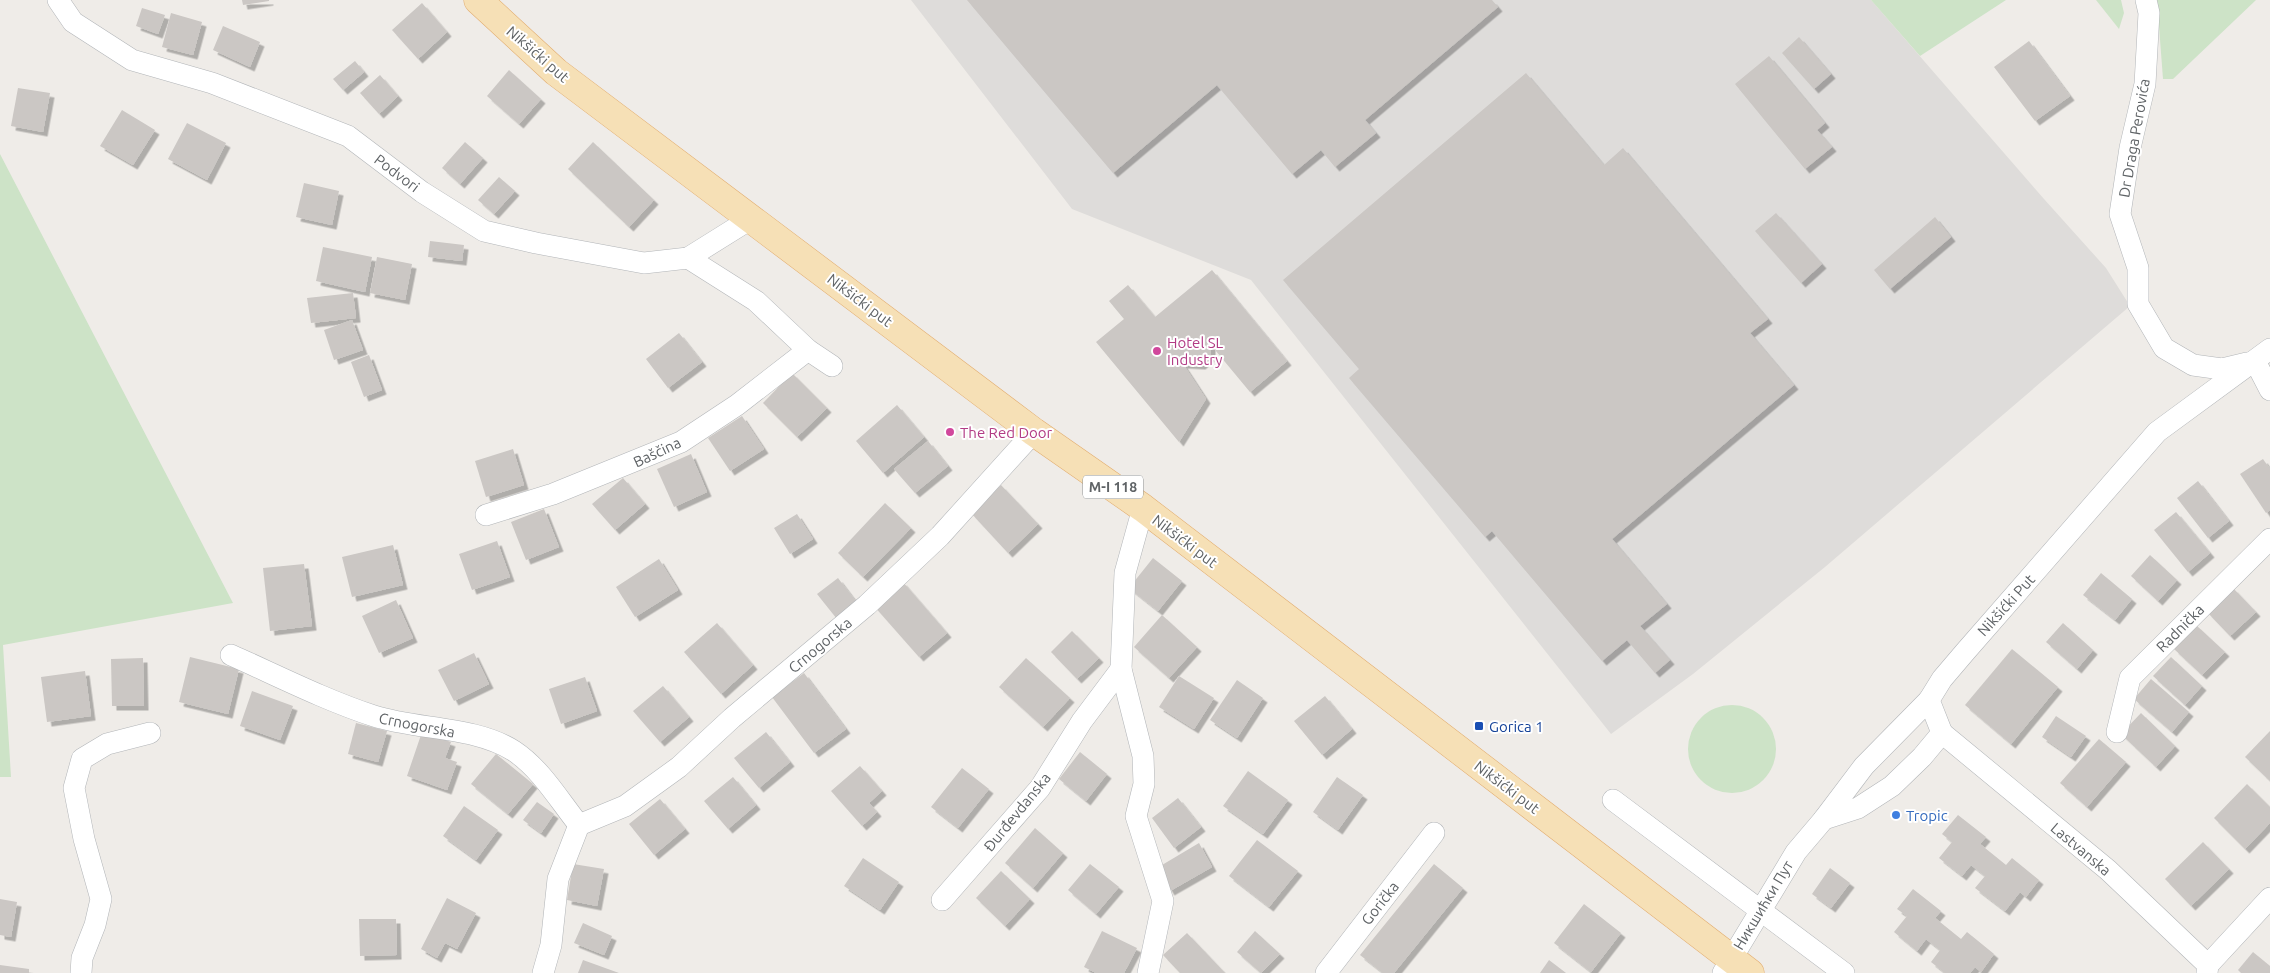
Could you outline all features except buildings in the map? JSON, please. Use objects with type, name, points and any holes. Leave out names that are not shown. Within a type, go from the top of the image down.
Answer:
[{"type":"main road","name":"Nikšićki put","points":[[478,0],[556,72],[1034,432],[1143,508],[1734,968]]},
{"type":"street","name":"Podvori","points":[[58,0],[73,22],[132,60],[212,84],[348,136],[422,192],[484,231],[536,243],[644,263],[688,258],[752,218]]},
{"type":"street","name":"Dr Draga Perovića","points":[[2146,0],[2149,14],[2145,84],[2130,148],[2120,214],[2138,268],[2138,304],[2164,348],[2193,365],[2222,369],[2262,355]]},
{"type":"street","points":[[688,258],[756,301],[808,350],[832,366]]},
{"type":"street","name":"Baščina","points":[[486,515],[553,494],[681,442],[737,405],[808,350]]},
{"type":"street","points":[[2262,355],[2270,390]]},
{"type":"street","name":"Nikšićki Put","points":[[1824,819],[1864,766],[1929,700],[1942,679],[1964,652],[2157,432],[2262,355]]},
{"type":"street","name":"Crnogorska","points":[[231,655],[335,702],[376,717],[486,738],[513,750],[533,767],[579,825],[625,806],[679,766],[732,718],[867,605],[940,536],[1034,432]]},
{"type":"street","points":[[1143,508],[1125,573],[1120,669],[1143,756],[1144,784],[1136,816],[1163,901],[1148,973]]},
{"type":"street","name":"Radnička","points":[[2117,732],[2130,678],[2270,539]]},
{"type":"street","name":"Đurđevdanska","points":[[942,900],[1040,788],[1082,721],[1120,669]]},
{"type":"street","points":[[1824,819],[1858,808],[1892,786],[1922,757],[1942,733],[1929,700]]},
{"type":"street","points":[[80,973],[82,958],[95,925],[101,899],[84,840],[74,788],[82,759],[107,744],[150,733]]},
{"type":"street","name":"Lastvanska","points":[[1942,733],[2108,870],[2207,969]]},
{"type":"street","points":[[1613,800],[1844,973]]},
{"type":"street","name":"Никшићки Пут","points":[[1734,968],[1760,910],[1796,852],[1824,819]]},
{"type":"street","points":[[543,973],[551,945],[558,879],[579,825]]},
{"type":"street","name":"Gorička","points":[[1326,973],[1434,833]]},
{"type":"street","points":[[2207,969],[2270,898]]},
{"type":"shaded area","points":[[911,0],[1871,0],[2106,268],[2130,306],[1825,567],[1693,674],[1611,734],[1251,280],[1072,209]]},
{"type":"green space","points":[[1871,0],[2006,0],[1920,56]]},
{"type":"green space","points":[[2096,0],[2121,0],[2124,13],[2119,29]]},
{"type":"green space","points":[[2157,0],[2256,0],[2173,79],[2163,79]]},
{"type":"green space","points":[[0,154],[233,603],[3,645],[11,777],[0,777]]},
{"type":"green space","points":[[1723,705],[1741,705],[1757,712],[1769,724],[1776,740],[1776,758],[1769,774],[1757,786],[1741,793],[1723,793],[1707,786],[1695,774],[1688,758],[1688,740],[1695,724],[1707,712]]},
{"type":"place","name":"Hotel SL Industry","points":[[1157,351]]},
{"type":"place","name":"The Red Door","points":[[950,432]]},
{"type":"place","name":"Gorica 1","points":[[1479,726]]},
{"type":"place","name":"Tropic","points":[[1896,815]]}]
